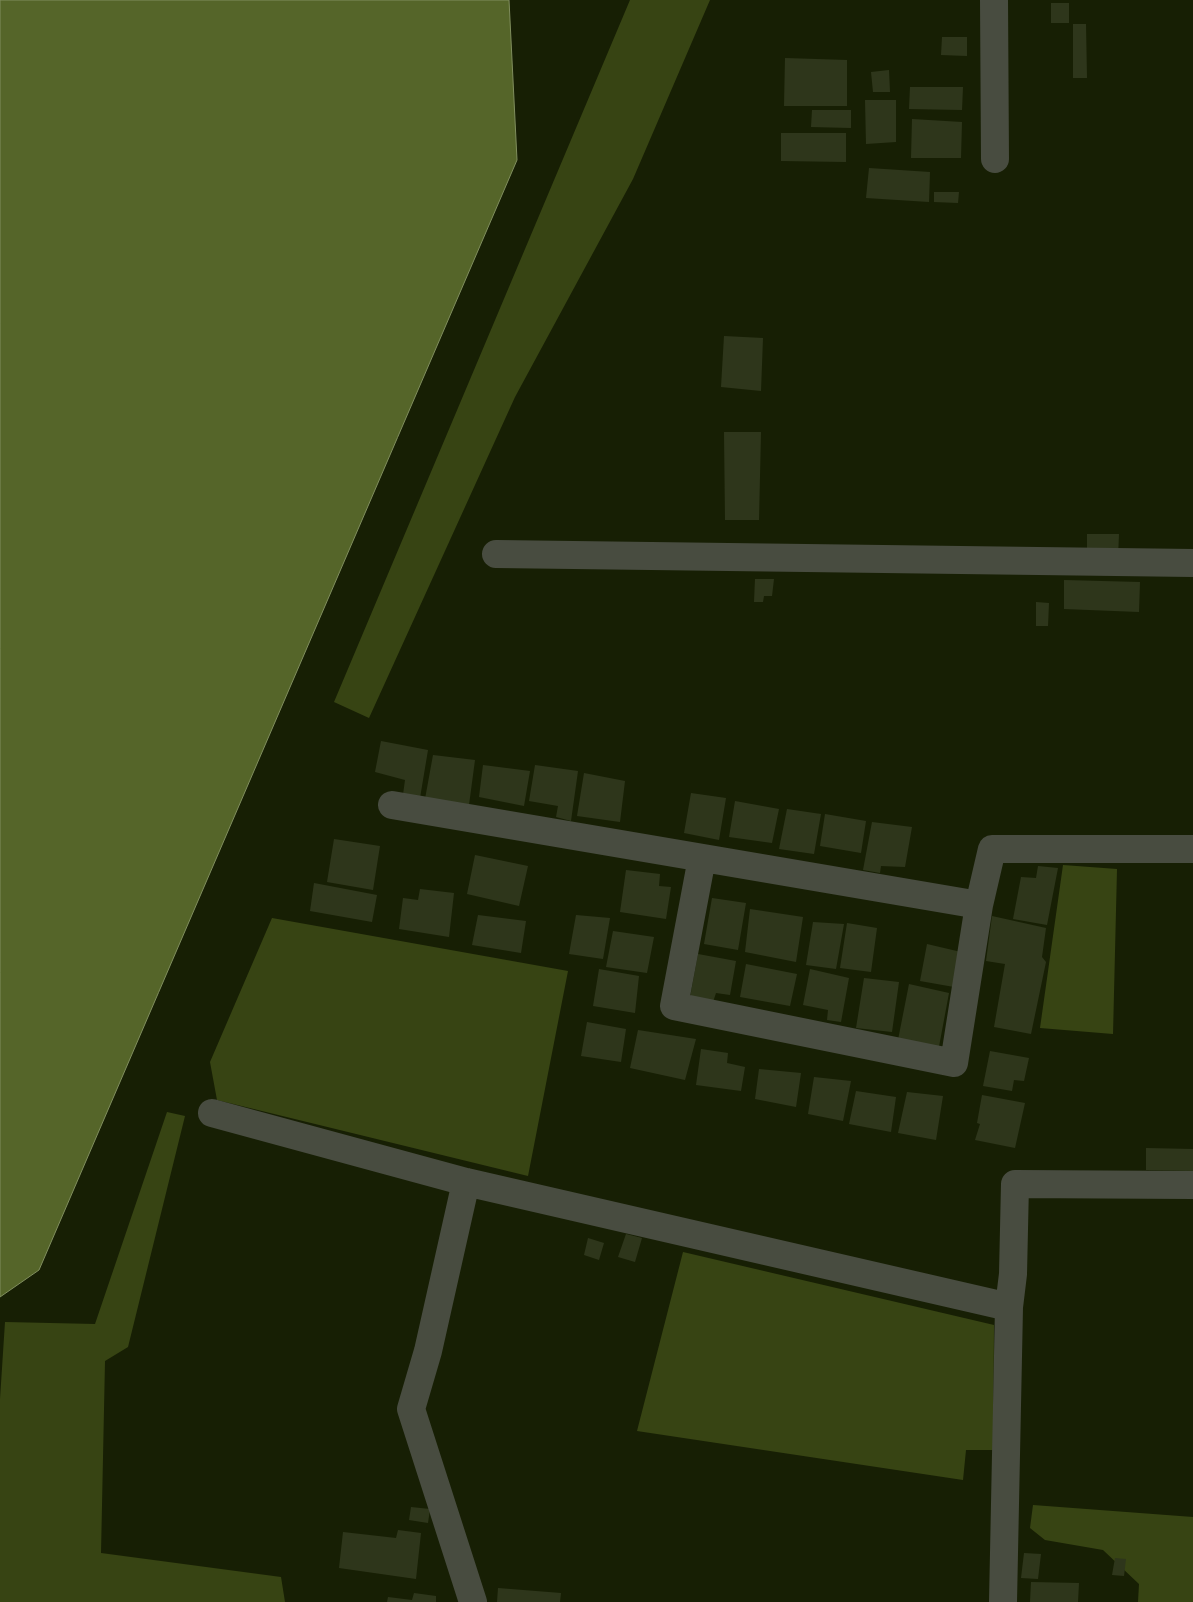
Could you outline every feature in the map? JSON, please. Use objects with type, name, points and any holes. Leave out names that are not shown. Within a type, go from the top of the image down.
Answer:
[{"type":"street","points":[[994,0],[995,159]]},
{"type":"street","points":[[496,554],[1193,563]]},
{"type":"street","points":[[392,805],[979,905]]},
{"type":"street","points":[[702,858],[674,1006],[954,1063],[979,905],[992,849],[1193,849]]},
{"type":"street","points":[[212,1113],[466,1182],[1009,1307]]},
{"type":"street","points":[[466,1182],[428,1351],[411,1410],[473,1602]]},
{"type":"street","points":[[1003,1602],[1009,1307],[1013,1274],[1015,1184],[1193,1185]]},
{"type":"shaded area","points":[[0,0],[509,0],[517,160],[39,1270],[0,1297]]},
{"type":"shaded area","points":[[630,0],[710,0],[633,179],[515,397],[369,718],[334,702]]},
{"type":"shaded area","points":[[1063,865],[1117,869],[1113,1034],[1040,1028]]},
{"type":"shaded area","points":[[272,918],[568,971],[528,1176],[217,1100],[210,1062]]},
{"type":"shaded area","points":[[167,1112],[185,1116],[128,1347],[105,1361],[101,1553],[281,1577],[285,1602],[0,1602],[0,1399],[5,1322],[95,1324]]},
{"type":"shaded area","points":[[683,1252],[994,1325],[993,1450],[966,1450],[963,1480],[637,1431]]},
{"type":"shaded area","points":[[1033,1505],[1193,1517],[1193,1602],[1138,1602],[1139,1584],[1103,1550],[1045,1540],[1030,1528]]},
{"type":"building","points":[[1051,3],[1069,3],[1069,23],[1051,23]]},
{"type":"building","points":[[1073,24],[1086,24],[1087,78],[1073,78]]},
{"type":"building","points":[[942,37],[967,37],[967,56],[941,55]]},
{"type":"building","points":[[785,58],[847,60],[847,106],[784,106]]},
{"type":"building","points":[[889,70],[890,92],[873,92],[871,72]]},
{"type":"building","points":[[910,87],[963,87],[962,110],[909,109]]},
{"type":"building","points":[[865,100],[896,100],[896,142],[866,144]]},
{"type":"building","points":[[812,110],[851,110],[851,128],[811,127]]},
{"type":"building","points":[[912,119],[962,122],[961,158],[911,158]]},
{"type":"building","points":[[781,133],[846,133],[846,162],[781,161]]},
{"type":"building","points":[[869,168],[930,172],[929,202],[866,198]]},
{"type":"building","points":[[934,192],[959,192],[958,203],[934,202]]},
{"type":"building","points":[[724,336],[763,338],[761,391],[721,387]]},
{"type":"building","points":[[724,432],[761,432],[759,520],[725,520]]},
{"type":"building","points":[[1087,534],[1119,534],[1118,558],[1087,557]]},
{"type":"building","points":[[755,579],[774,579],[772,596],[764,596],[763,602],[754,602]]},
{"type":"building","points":[[1064,580],[1140,582],[1139,612],[1064,609]]},
{"type":"building","points":[[1036,602],[1049,603],[1048,626],[1036,626]]},
{"type":"building","points":[[381,741],[428,750],[419,804],[402,802],[405,780],[375,772]]},
{"type":"building","points":[[433,755],[475,760],[469,805],[425,799]]},
{"type":"building","points":[[483,765],[530,771],[524,806],[479,797]]},
{"type":"building","points":[[535,765],[578,771],[571,821],[556,817],[558,806],[529,801]]},
{"type":"building","points":[[584,773],[625,781],[620,822],[577,816]]},
{"type":"building","points":[[691,793],[726,798],[719,840],[684,833]]},
{"type":"building","points":[[735,801],[779,809],[772,843],[729,837]]},
{"type":"building","points":[[787,809],[821,814],[814,854],[779,849]]},
{"type":"building","points":[[825,814],[866,821],[861,853],[820,846]]},
{"type":"building","points":[[872,822],[912,827],[905,867],[881,866],[880,873],[863,870]]},
{"type":"building","points":[[334,839],[380,846],[373,890],[327,882]]},
{"type":"building","points":[[475,855],[528,866],[519,906],[467,894]]},
{"type":"building","points":[[1038,866],[1058,868],[1047,925],[1013,919],[1021,877],[1036,878]]},
{"type":"building","points":[[626,870],[660,874],[659,886],[671,887],[666,919],[620,912]]},
{"type":"building","points":[[314,883],[377,895],[372,922],[310,911]]},
{"type":"building","points":[[420,889],[454,893],[449,937],[399,929],[403,898],[418,900]]},
{"type":"building","points":[[712,898],[746,903],[738,950],[704,944]]},
{"type":"building","points":[[750,909],[803,917],[796,962],[745,952]]},
{"type":"building","points":[[478,915],[526,921],[521,953],[472,945]]},
{"type":"building","points":[[576,915],[610,918],[603,959],[569,954]]},
{"type":"building","points":[[992,916],[1046,928],[1042,957],[1046,962],[1031,1034],[994,1027],[1005,964],[986,961]]},
{"type":"building","points":[[813,922],[844,924],[836,969],[806,965]]},
{"type":"building","points":[[847,923],[877,928],[871,972],[840,968]]},
{"type":"building","points":[[613,931],[654,937],[647,973],[606,967]]},
{"type":"building","points":[[927,944],[961,952],[954,987],[920,981]]},
{"type":"building","points":[[698,954],[736,961],[730,995],[716,993],[711,1008],[689,1003]]},
{"type":"building","points":[[746,964],[797,974],[790,1006],[740,997]]},
{"type":"building","points":[[599,969],[639,976],[635,1013],[593,1006]]},
{"type":"building","points":[[810,969],[849,978],[841,1022],[827,1020],[828,1010],[803,1005]]},
{"type":"building","points":[[864,978],[899,982],[892,1032],[856,1028]]},
{"type":"building","points":[[909,984],[949,993],[938,1052],[897,1045]]},
{"type":"building","points":[[587,1022],[626,1029],[621,1062],[581,1056]]},
{"type":"building","points":[[638,1030],[696,1039],[685,1080],[630,1068]]},
{"type":"building","points":[[701,1049],[728,1053],[727,1063],[745,1067],[741,1091],[696,1085]]},
{"type":"building","points":[[990,1051],[1029,1058],[1024,1081],[1014,1080],[1012,1091],[983,1086]]},
{"type":"building","points":[[759,1069],[801,1073],[796,1107],[755,1099]]},
{"type":"building","points":[[814,1077],[851,1081],[843,1121],[808,1114]]},
{"type":"building","points":[[856,1091],[896,1097],[891,1132],[849,1124]]},
{"type":"building","points":[[907,1092],[943,1096],[936,1140],[898,1133]]},
{"type":"building","points":[[982,1095],[1025,1103],[1015,1148],[975,1140],[980,1124],[977,1123]]},
{"type":"building","points":[[1146,1148],[1193,1149],[1193,1171],[1146,1170]]},
{"type":"building","points":[[626,1234],[642,1238],[635,1262],[618,1257]]},
{"type":"building","points":[[588,1238],[604,1243],[599,1260],[584,1255]]},
{"type":"building","points":[[411,1507],[430,1509],[428,1523],[409,1520]]},
{"type":"building","points":[[398,1530],[421,1533],[416,1579],[339,1568],[343,1532],[396,1538]]},
{"type":"building","points":[[1024,1553],[1041,1554],[1038,1579],[1021,1578]]},
{"type":"building","points":[[1115,1558],[1126,1559],[1124,1576],[1112,1575]]},
{"type":"building","points":[[1031,1582],[1079,1583],[1078,1602],[1030,1602]]},
{"type":"building","points":[[498,1588],[561,1593],[560,1602],[497,1602]]},
{"type":"building","points":[[414,1593],[436,1596],[436,1602],[387,1602],[388,1597],[412,1600]]}]
